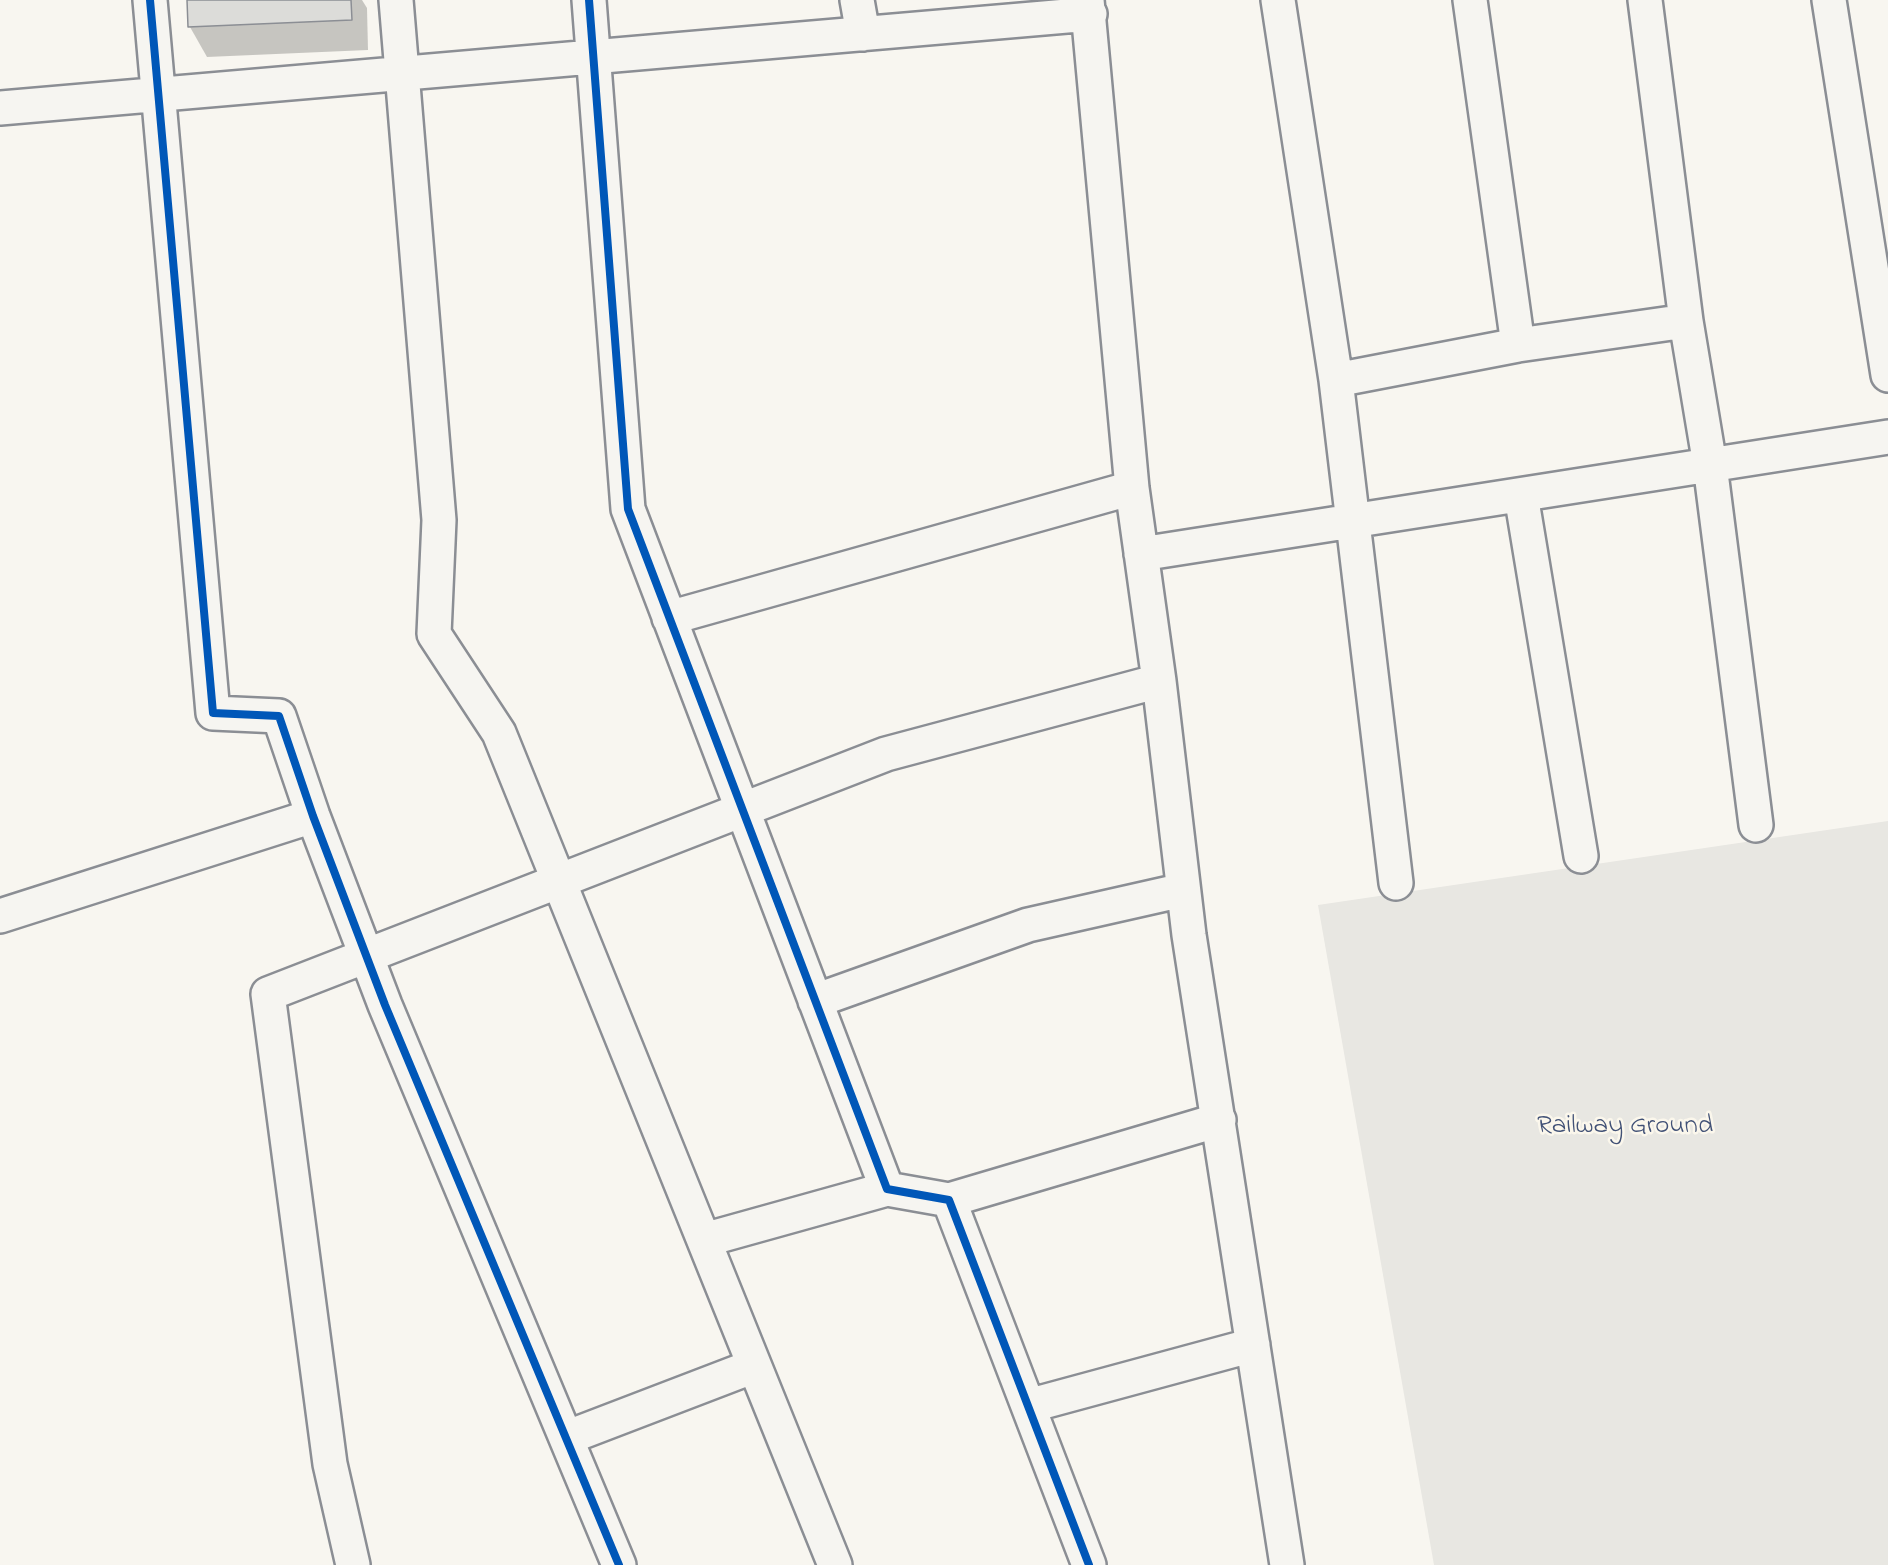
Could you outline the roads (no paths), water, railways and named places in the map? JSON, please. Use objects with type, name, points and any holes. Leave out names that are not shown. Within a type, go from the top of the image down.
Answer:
[{"type":"street","points":[[150,0],[213,713],[279,716],[313,816],[366,956],[619,1565]]},
{"type":"street","points":[[396,0],[404,74],[439,520],[434,634],[499,733],[835,1565]]},
{"type":"street","points":[[589,0],[628,509],[887,1189]]},
{"type":"street","points":[[857,0],[864,34]]},
{"type":"street","points":[[1278,0],[1336,380],[1396,883]]},
{"type":"street","points":[[1470,0],[1518,345]]},
{"type":"street","points":[[1645,0],[1686,321],[1710,465],[1756,825]]},
{"type":"street","points":[[1829,0],[1888,375]]},
{"type":"street","points":[[0,108],[864,34],[1089,7],[1132,488],[1159,681],[1184,890],[1287,1565]]},
{"type":"street","points":[[1336,380],[1518,345],[1686,321]]},
{"type":"street","points":[[1141,554],[1351,519],[1521,495],[1888,437]]},
{"type":"street","points":[[669,618],[1132,488]]},
{"type":"street","points":[[1521,495],[1581,856]]},
{"type":"street","points":[[353,1565],[330,1464],[268,994],[886,753],[1159,681]]},
{"type":"street","points":[[0,916],[313,816]]},
{"type":"street","points":[[815,1001],[1028,925],[1184,890]]},
{"type":"street","points":[[704,1240],[887,1189],[949,1200],[1219,1120]]},
{"type":"street","points":[[949,1200],[1089,1565]]},
{"type":"street","points":[[1028,1406],[1253,1345]]},
{"type":"street","points":[[566,1438],[754,1366]]},
{"type":"park label","name":"Railway Ground","points":[[1625,1128]]}]
